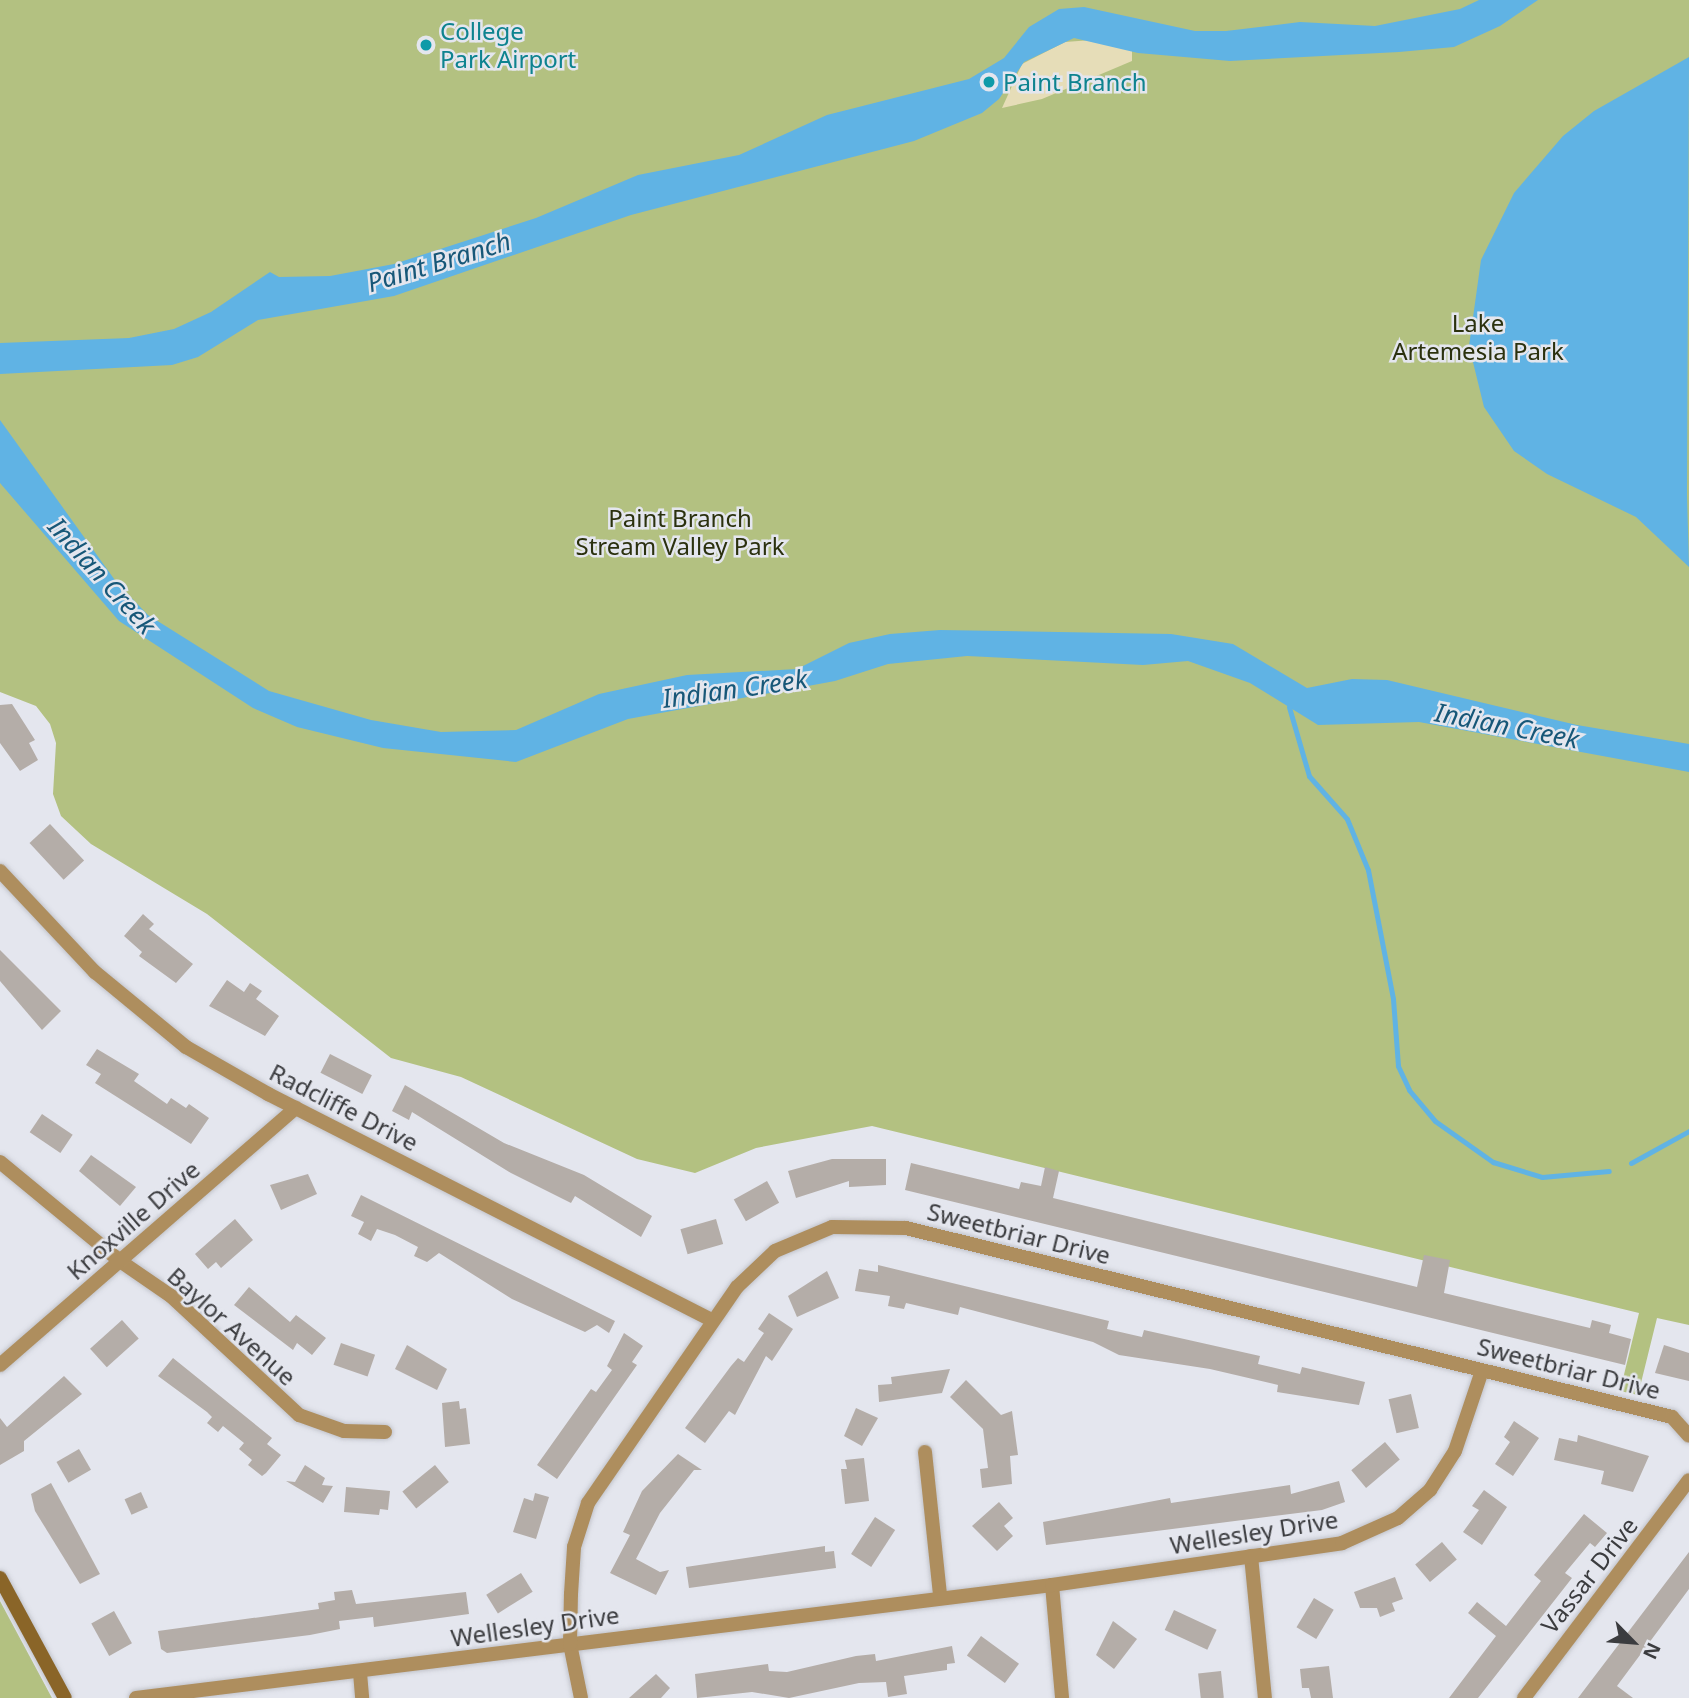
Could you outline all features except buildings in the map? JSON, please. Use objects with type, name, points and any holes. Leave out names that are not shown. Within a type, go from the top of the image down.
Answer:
[{"type":"street","name":"Radcliffe Drive","points":[[0,871],[95,972],[153,1024],[296,1108],[712,1320]]},
{"type":"street","name":"Knoxville Drive","points":[[0,1365],[296,1108]]},
{"type":"street","name":"Baylor Avenue","points":[[0,1161],[120,1261],[171,1296],[299,1415],[344,1432],[385,1432]]},
{"type":"street","name":"Sweetbriar Drive","points":[[581,1698],[570,1644],[574,1547],[588,1503],[712,1320],[775,1251],[816,1231],[876,1224],[1672,1417],[1689,1436]]},
{"type":"street","name":"Wellesley Drive","points":[[136,1698],[360,1673],[940,1595],[1052,1585],[1342,1543],[1381,1528],[1415,1505],[1455,1451],[1482,1371]]},
{"type":"street","points":[[925,1451],[940,1595]]},
{"type":"street","name":"Vassar Drive","points":[[1524,1698],[1689,1480]]},
{"type":"street","points":[[1251,1556],[1265,1698]]},
{"type":"street","points":[[0,1578],[65,1698]]},
{"type":"street","points":[[1052,1585],[1062,1698]]},
{"type":"street","points":[[360,1673],[362,1698]]},
{"type":"green space","name":"Paint Branch Stream Valley Park","points":[[0,0],[1689,0],[1689,1325],[1657,1318],[1638,1395],[1620,1391],[1639,1313],[872,1126],[756,1148],[695,1173],[637,1159],[461,1077],[391,1058],[207,914],[91,844],[61,816],[53,794],[56,743],[50,724],[36,706],[0,692]]},
{"type":"green space","points":[[0,1601],[52,1698],[0,1698]]},
{"type":"sand","points":[[1092,40],[1132,51],[1132,61],[1042,99],[1002,108],[1022,64],[1065,42]]},
{"type":"water","points":[[1479,0],[1538,0],[1500,26],[1454,47],[1399,52],[1230,61],[1138,53],[1074,38],[1024,62],[999,99],[982,113],[914,141],[631,215],[394,296],[258,320],[198,357],[172,365],[0,374],[0,343],[129,338],[174,329],[211,312],[270,272],[279,277],[330,276],[394,264],[536,218],[638,175],[739,155],[827,115],[969,79],[1004,58],[1029,27],[1059,9],[1084,7],[1195,31],[1226,31],[1300,22],[1375,26],[1460,9]]},
{"type":"water","points":[[1689,57],[1689,567],[1636,517],[1547,474],[1514,451],[1484,407],[1469,346],[1481,260],[1514,193],[1563,136],[1594,111]]},
{"type":"water","name":"Indian Creek","points":[[0,420],[117,583],[148,615],[269,691],[371,720],[441,732],[516,730],[599,694],[687,675],[797,669],[849,643],[890,634],[940,630],[1171,634],[1233,644],[1307,688],[1352,679],[1387,680],[1577,725],[1689,744],[1689,772],[1419,722],[1318,725],[1250,683],[1188,661],[1143,665],[967,656],[888,664],[835,681],[628,719],[516,762],[383,748],[297,727],[253,708],[119,621],[0,483]]},
{"type":"waterway","points":[[1289,707],[1309,776],[1347,819],[1368,870],[1393,999],[1398,1066],[1409,1090],[1435,1121],[1493,1162],[1542,1177],[1609,1171]]},
{"type":"waterway","points":[[1631,1163],[1689,1131]]},
{"type":"place","name":"College Park Airport","points":[[426,45]]},
{"type":"place","name":"Paint Branch","points":[[989,82]]},
{"type":"park label","name":"Lake Artemesia Park","points":[[1478,337]]}]
